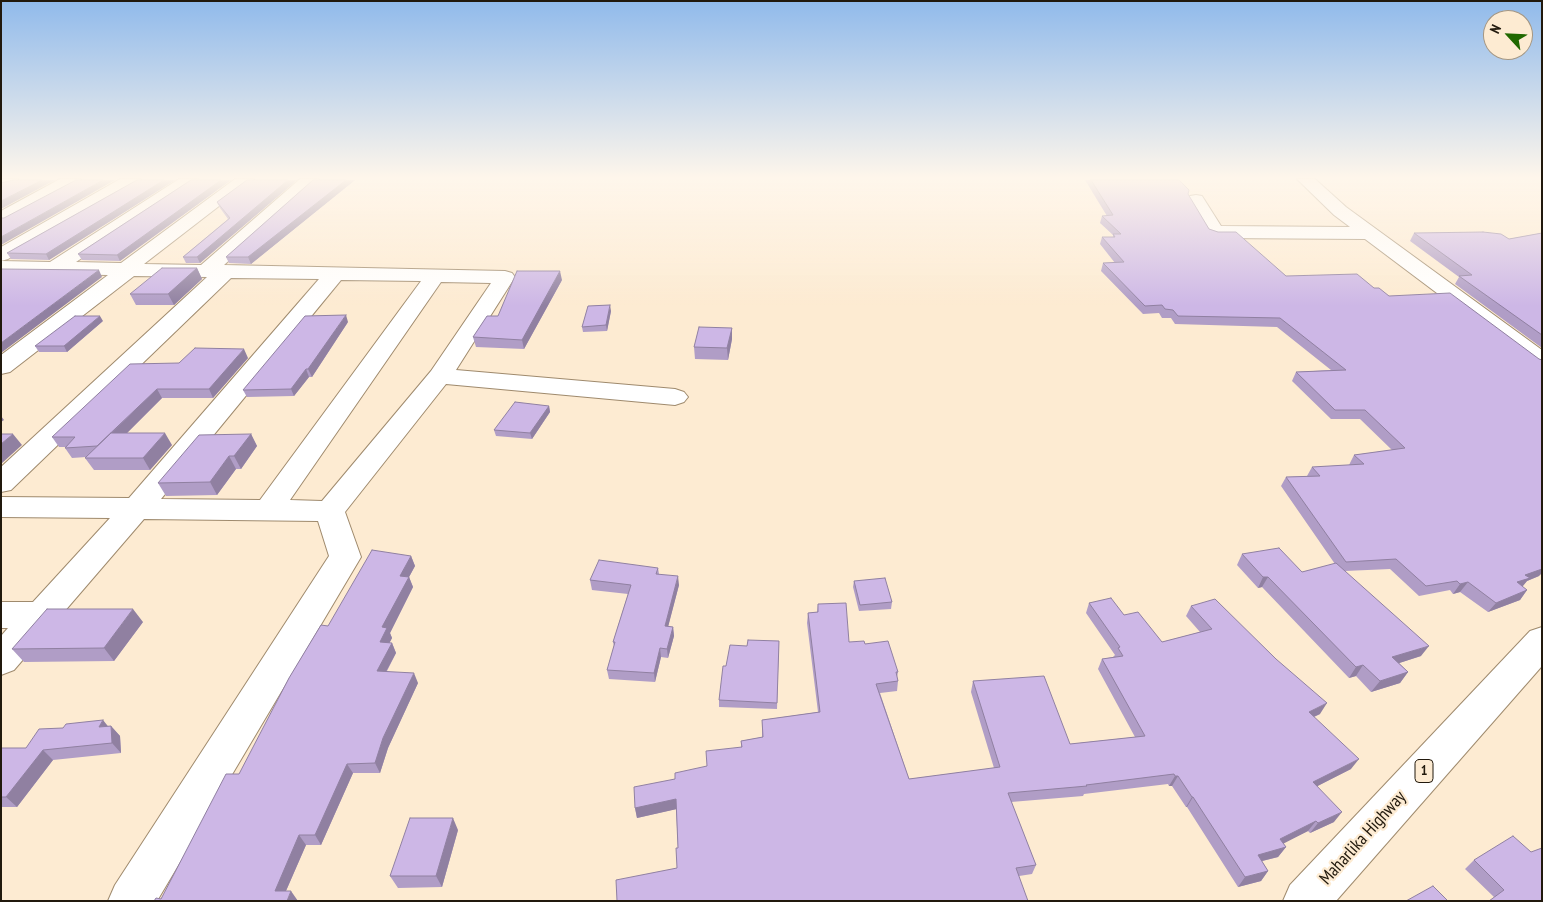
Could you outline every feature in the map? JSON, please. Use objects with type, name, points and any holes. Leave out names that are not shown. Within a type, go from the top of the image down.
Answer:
[{"type":"main road","points":[[1,255],[61,221]]},
{"type":"main road","points":[[56,267],[127,221]]},
{"type":"main road","points":[[1,367],[126,271],[130,265],[190,221]]},
{"type":"main road","points":[[1,483],[268,221]]},
{"type":"main road","points":[[1209,221],[1215,232],[1371,233]]},
{"type":"main road","points":[[1354,221],[1542,361]]},
{"type":"main road","points":[[1,268],[56,267],[126,271],[505,277],[440,376],[330,511]]},
{"type":"main road","points":[[1,283],[24,268]]},
{"type":"main road","points":[[1,660],[137,508],[335,274]]},
{"type":"main road","points":[[268,510],[435,276]]},
{"type":"main road","points":[[440,376],[676,397]]},
{"type":"main road","points":[[1,508],[330,511]]},
{"type":"main road","points":[[131,901],[345,557],[330,511]]},
{"type":"main road","points":[[1,615],[42,615]]},
{"type":"main road","name":"Maharlika Highway","points":[[1306,901],[1542,641]]},
{"type":"building","points":[[1,221],[29,221],[1,237]]},
{"type":"building","points":[[64,221],[98,221],[46,254],[7,253]]},
{"type":"building","points":[[128,221],[164,221],[117,255],[78,254]]},
{"type":"building","points":[[226,221],[239,221],[197,257],[183,257]]},
{"type":"building","points":[[267,221],[294,221],[248,257],[226,257]]},
{"type":"building","points":[[1107,221],[1204,221],[1209,229],[1218,232],[1236,232],[1286,276],[1357,274],[1374,288],[1379,288],[1389,296],[1450,293],[1542,360],[1542,569],[1525,575],[1530,578],[1517,582],[1527,590],[1496,603],[1468,582],[1460,584],[1457,581],[1426,586],[1396,559],[1346,562],[1286,477],[1320,476],[1312,467],[1364,464],[1354,455],[1405,448],[1365,410],[1335,410],[1296,372],[1346,370],[1280,318],[1178,316],[1173,310],[1165,309],[1162,305],[1145,306],[1103,263],[1124,262],[1102,237],[1115,237],[1113,234],[1121,234]]},
{"type":"building","points":[[1483,232],[1501,234],[1509,239],[1542,233],[1542,335],[1459,276],[1472,275],[1414,233]]},
{"type":"building","points":[[162,268],[197,268],[168,294],[130,294]]},
{"type":"building","points":[[1,269],[99,270],[1,343]]},
{"type":"building","points":[[517,271],[560,271],[522,340],[473,337],[487,316],[498,316]]},
{"type":"building","points":[[610,305],[606,325],[582,327],[588,306]]},
{"type":"building","points":[[346,315],[308,369],[306,369],[291,389],[243,390],[305,316]]},
{"type":"building","points":[[75,316],[100,316],[64,346],[35,346]]},
{"type":"building","points":[[699,327],[732,328],[727,348],[694,347]]},
{"type":"building","points":[[195,348],[244,349],[209,389],[157,389],[97,446],[65,448],[75,437],[52,437],[130,364],[179,363]]},
{"type":"building","points":[[515,402],[549,406],[530,433],[494,430]]},
{"type":"building","points":[[111,433],[165,433],[143,458],[85,458]]},
{"type":"building","points":[[1,434],[13,434],[1,444]]},
{"type":"building","points":[[251,434],[234,456],[229,456],[210,482],[158,483],[199,435]]},
{"type":"building","points":[[1279,548],[1302,572],[1336,563],[1429,646],[1392,657],[1408,672],[1380,681],[1363,665],[1356,667],[1268,577],[1263,577],[1242,554]]},
{"type":"building","points":[[372,550],[411,556],[400,576],[409,577],[382,627],[387,628],[380,642],[392,643],[377,671],[414,673],[383,738],[375,763],[347,764],[315,835],[299,835],[275,891],[291,891],[287,901],[154,901],[156,898],[161,899],[226,774],[239,774],[289,678],[321,625],[328,626]]},
{"type":"building","points":[[599,560],[658,568],[656,574],[678,576],[665,626],[673,627],[667,649],[660,648],[654,673],[607,670],[615,642],[613,642],[631,585],[590,580]]},
{"type":"building","points":[[885,578],[892,602],[860,605],[854,581]]},
{"type":"building","points":[[1111,598],[1124,615],[1138,612],[1162,642],[1212,629],[1191,606],[1215,599],[1276,659],[1327,703],[1309,712],[1359,759],[1313,782],[1342,812],[1318,823],[1316,821],[1280,839],[1286,847],[1258,855],[1268,871],[1245,877],[1193,797],[1178,776],[1174,774],[1087,786],[1008,793],[1036,865],[1016,868],[1028,901],[617,901],[616,880],[677,868],[676,799],[635,808],[634,787],[675,779],[675,773],[707,766],[706,751],[742,747],[741,741],[763,737],[762,720],[820,712],[808,613],[818,612],[818,604],[846,603],[849,642],[864,641],[865,644],[888,641],[898,672],[896,672],[898,681],[876,684],[909,779],[1000,767],[973,681],[1044,676],[1070,744],[1145,736],[1102,659],[1123,656],[1118,648],[1120,647],[1089,603]]},
{"type":"building","points":[[47,609],[133,609],[104,648],[12,649]]},
{"type":"building","points":[[748,640],[779,641],[777,703],[719,700],[723,666],[726,666],[730,645],[747,646]]},
{"type":"building","points":[[103,720],[99,727],[111,726],[112,743],[43,750],[6,797],[1,797],[1,748],[26,748],[39,729],[63,728],[66,724]]},
{"type":"building","points":[[410,818],[453,818],[436,876],[390,876]]},
{"type":"building","points":[[1513,836],[1531,852],[1542,848],[1542,901],[1489,901],[1504,890],[1474,860]]},
{"type":"building","points":[[1433,886],[1448,901],[1406,901]]}]
